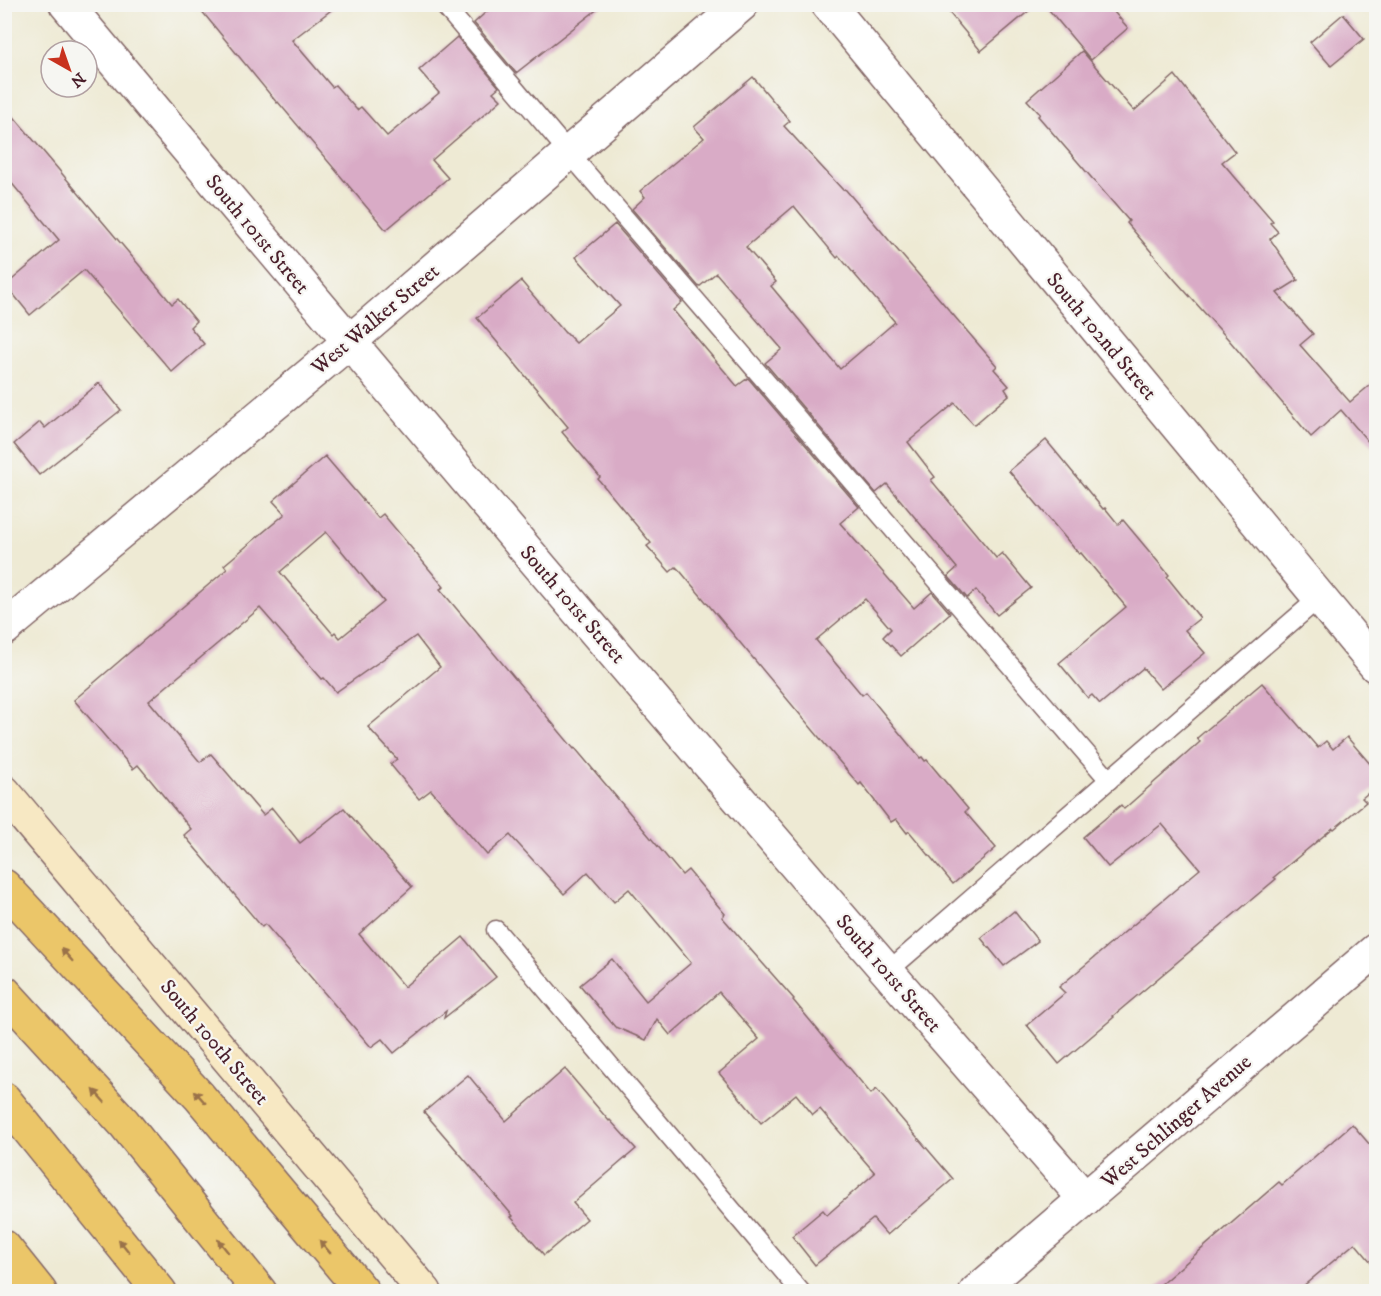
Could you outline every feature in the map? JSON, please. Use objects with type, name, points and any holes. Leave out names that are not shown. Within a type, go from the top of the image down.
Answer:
[{"type":"highway","points":[[4,886],[199,1096],[363,1292]]},
{"type":"highway","points":[[4,992],[124,1124],[260,1292]]},
{"type":"highway","points":[[4,1099],[160,1292]]},
{"type":"highway","points":[[4,1247],[40,1292]]},
{"type":"street","name":"South 101st Street","points":[[66,4],[349,342],[887,972],[1085,1199]]},
{"type":"street","name":"West Walker Street","points":[[4,629],[349,342],[742,4]]},
{"type":"street","name":"South 102nd Street","points":[[828,4],[1377,666]]},
{"type":"street","name":"South 100th Street","points":[[4,792],[424,1292]]},
{"type":"street","name":"West Schlinger Avenue","points":[[976,1292],[1377,950]]},
{"type":"lane","points":[[443,4],[1109,780]]},
{"type":"lane","points":[[887,972],[1319,598]]},
{"type":"lane","points":[[496,930],[801,1292]]},
{"type":"building","points":[[196,4],[339,4],[292,40],[332,87],[335,85],[357,110],[361,107],[387,136],[439,93],[419,70],[457,37],[499,87],[493,92],[501,100],[432,160],[448,178],[386,230]]},
{"type":"building","points":[[495,4],[604,4],[516,73],[474,23]]},
{"type":"building","points":[[942,4],[1037,4],[981,51]]},
{"type":"building","points":[[1044,4],[1107,4],[1128,28],[1091,60]]},
{"type":"building","points":[[1343,14],[1364,39],[1331,66],[1310,42]]},
{"type":"building","points":[[1082,51],[1134,111],[1175,75],[1235,152],[1222,162],[1273,221],[1270,223],[1278,232],[1270,239],[1298,280],[1277,293],[1313,334],[1300,345],[1350,402],[1377,379],[1377,452],[1341,410],[1311,437],[1175,280],[1127,223],[1129,221],[1038,116],[1040,114],[1027,100]]},
{"type":"building","points":[[753,77],[790,121],[784,126],[843,190],[845,189],[997,366],[994,369],[1009,386],[1005,389],[1009,395],[974,425],[955,403],[908,442],[935,477],[931,480],[996,558],[1002,553],[1031,588],[997,615],[976,590],[967,598],[948,576],[957,568],[887,484],[876,493],[765,363],[782,349],[716,273],[699,287],[632,209],[645,197],[640,191],[704,138],[694,127]],"holes":[[[794,206],[837,258],[839,256],[895,322],[840,369],[771,286],[776,282],[746,247]]]},
{"type":"building","points":[[4,105],[172,304],[178,299],[196,321],[190,327],[204,344],[172,372],[84,270],[30,315],[6,285],[59,240],[4,174]]},
{"type":"building","points":[[615,224],[682,302],[673,310],[737,386],[748,378],[859,507],[840,523],[914,608],[932,592],[950,613],[901,656],[883,637],[891,629],[865,599],[816,640],[862,695],[866,692],[920,758],[927,760],[968,809],[965,812],[996,848],[953,884],[909,831],[907,833],[896,819],[891,822],[861,783],[859,785],[681,572],[676,567],[670,572],[647,546],[651,543],[562,432],[568,427],[477,318],[521,281],[576,343],[620,306],[576,257]]},
{"type":"building","points":[[99,383],[121,410],[39,475],[14,444],[40,422],[45,428]]},
{"type":"building","points":[[1046,440],[1103,509],[1105,508],[1118,524],[1123,520],[1169,575],[1167,577],[1200,618],[1185,630],[1205,653],[1161,689],[1143,668],[1100,704],[1092,695],[1088,698],[1059,663],[1126,607],[1009,471]]},
{"type":"building","points":[[325,456],[378,518],[383,514],[444,587],[440,589],[682,875],[688,870],[725,914],[722,917],[794,999],[871,1094],[876,1089],[953,1179],[887,1235],[873,1219],[815,1265],[792,1236],[823,1210],[827,1215],[875,1173],[820,1109],[813,1115],[796,1094],[761,1123],[719,1073],[759,1039],[719,992],[670,1035],[657,1019],[646,1040],[615,1027],[580,985],[612,959],[646,1001],[691,963],[629,889],[614,902],[588,872],[564,894],[510,835],[487,855],[431,790],[419,799],[390,764],[397,759],[368,727],[440,667],[416,636],[336,692],[260,608],[149,701],[200,762],[211,754],[263,815],[272,808],[300,843],[344,808],[412,887],[359,934],[404,987],[463,937],[496,977],[444,1018],[446,1011],[394,1053],[382,1039],[371,1047],[265,924],[262,927],[184,835],[191,829],[138,765],[133,769],[74,700],[227,569],[224,565],[285,514],[273,501]],"holes":[[[326,532],[384,602],[340,638],[335,632],[333,634],[280,572]]]},
{"type":"building","points":[[1262,683],[1318,748],[1326,741],[1333,749],[1347,737],[1377,772],[1377,786],[1362,798],[1366,802],[1274,877],[1276,879],[1059,1064],[1027,1025],[1065,993],[1059,987],[1200,869],[1162,824],[1108,867],[1083,837],[1121,805],[1124,809],[1200,742],[1197,738]]},
{"type":"building","points":[[1014,911],[1038,941],[1004,966],[981,938]]},
{"type":"building","points":[[565,1069],[636,1149],[573,1203],[587,1219],[544,1255],[424,1112],[468,1075],[506,1121]]},
{"type":"building","points":[[1352,1124],[1377,1153],[1377,1269],[1355,1243],[1296,1292],[1152,1292],[1279,1182],[1282,1185]]}]
